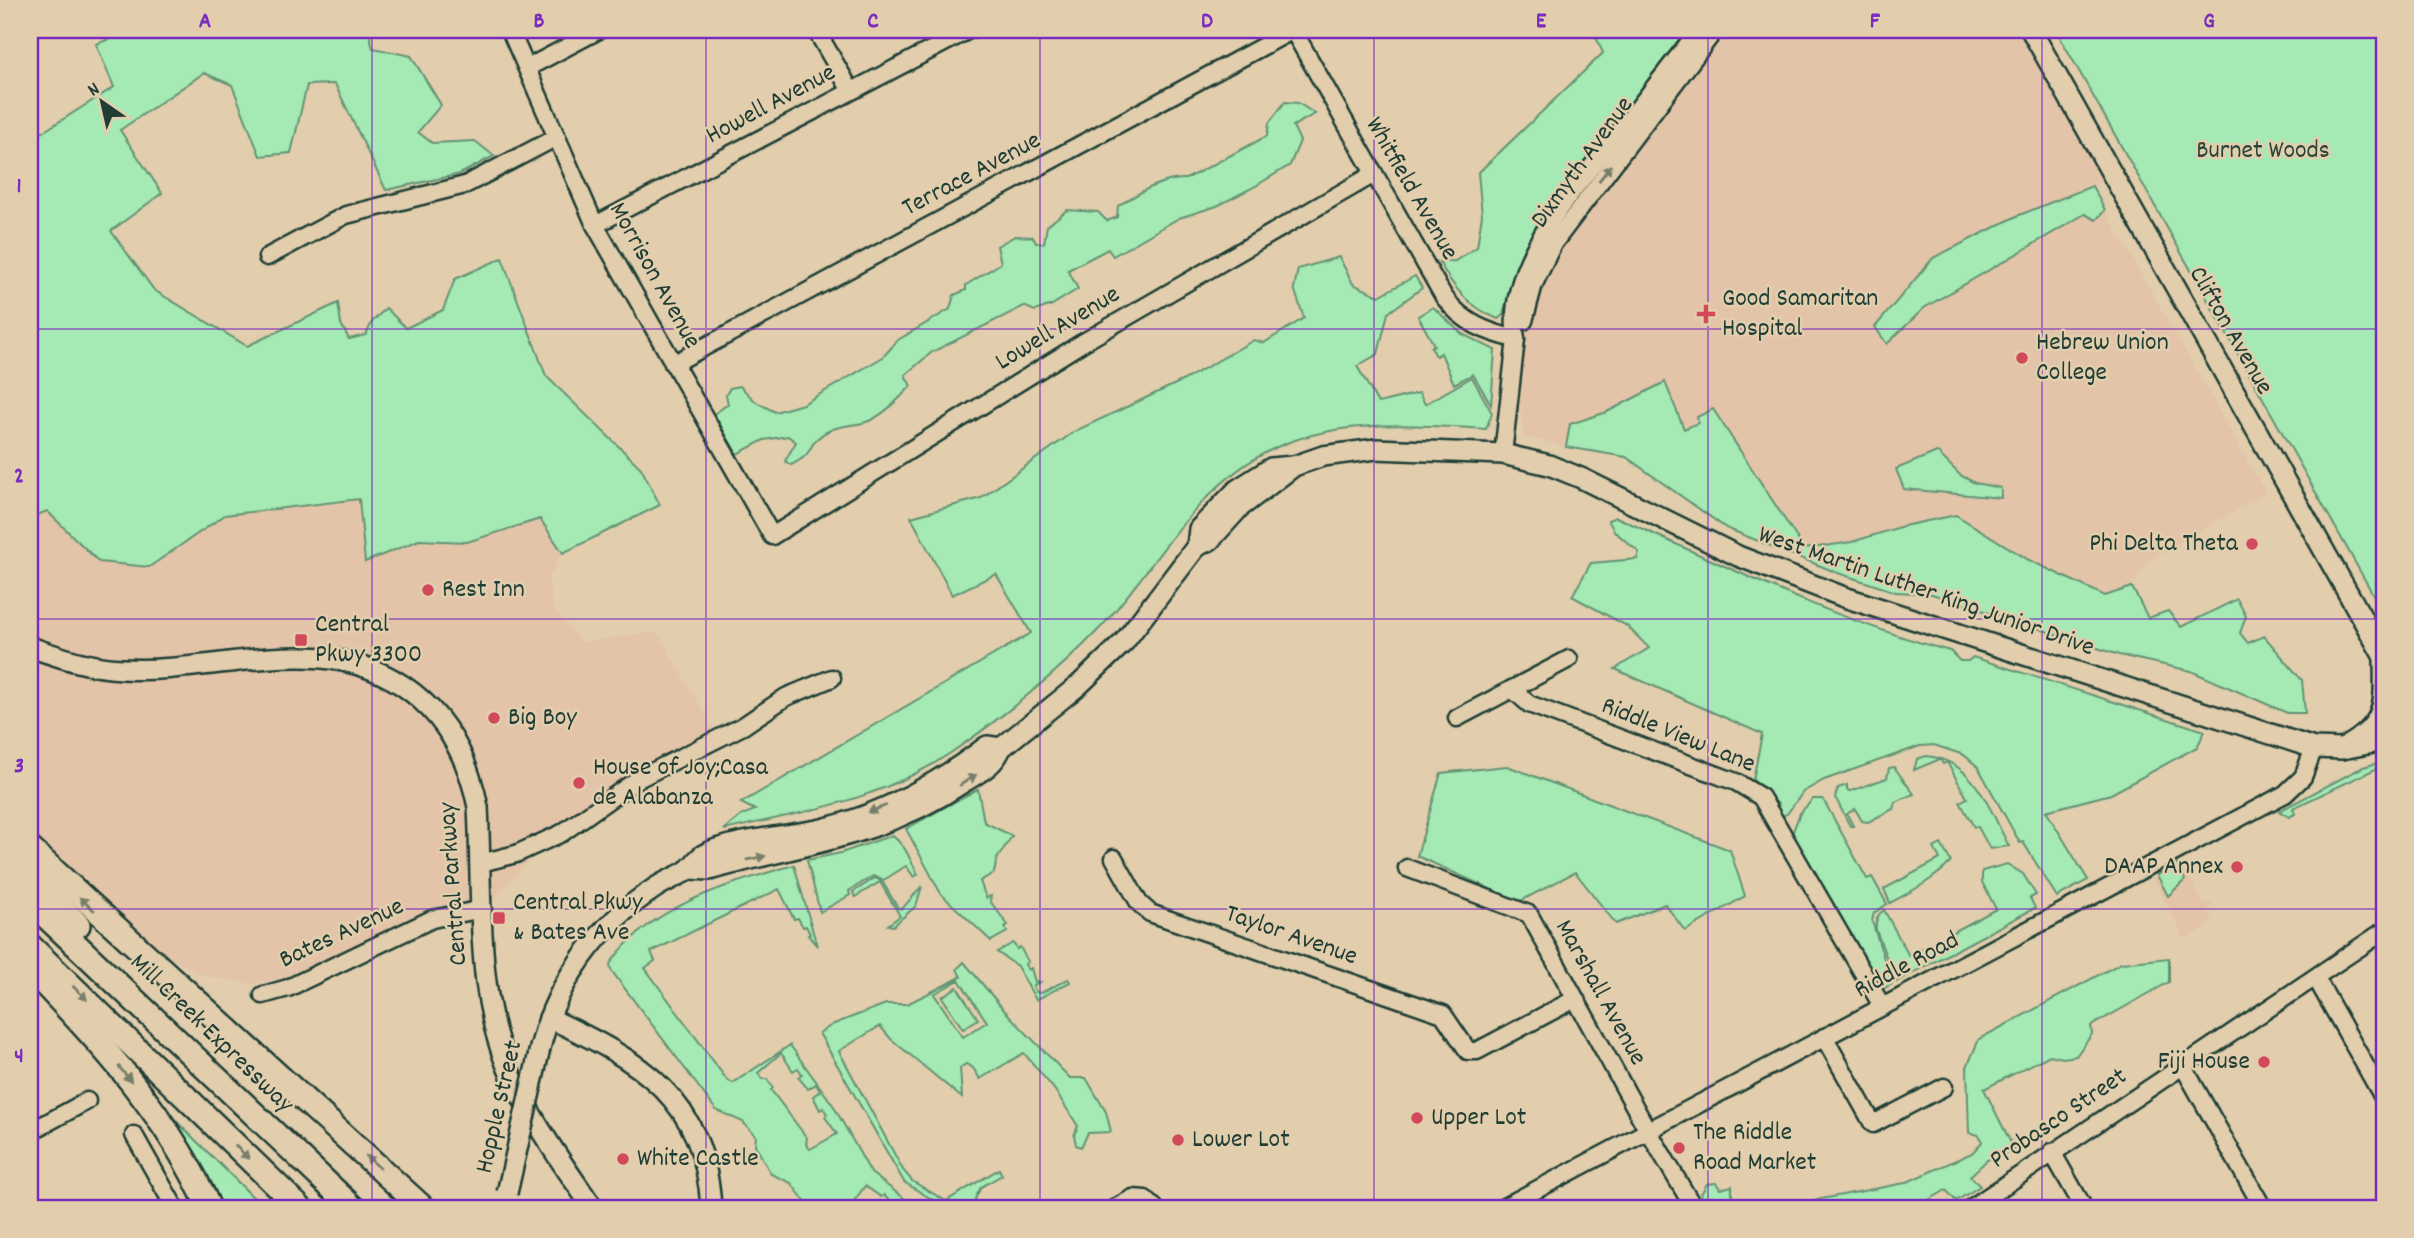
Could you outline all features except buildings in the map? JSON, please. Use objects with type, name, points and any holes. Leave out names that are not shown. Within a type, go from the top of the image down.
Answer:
[{"type":"highway","points":[[30,849],[424,1208]]},
{"type":"highway","points":[[30,877],[89,936],[110,974]]},
{"type":"highway","name":"Mill Creek Expressway","points":[[30,901],[110,974],[353,1208]]},
{"type":"highway","points":[[30,946],[300,1208]]},
{"type":"highway","points":[[30,969],[66,1006],[152,1110],[196,1179],[209,1208]]},
{"type":"main road","name":"Clifton Avenue","points":[[2031,30],[2384,656]]},
{"type":"main road","name":"West Martin Luther King Junior Drive","points":[[549,1018],[563,985],[602,932],[638,899],[689,869],[702,856],[728,847],[821,829],[887,806],[942,777],[987,746],[1001,748],[1079,685],[1124,642],[1197,546],[1199,529],[1238,489],[1271,468],[1294,466],[1323,456],[1368,449],[1503,454],[1528,459],[1573,474],[1738,556],[1844,597],[2315,748],[2342,749],[2384,741]]},
{"type":"main road","name":"Central Parkway","points":[[30,647],[74,662],[124,670],[312,656],[346,660],[388,677],[423,702],[458,746],[474,787],[481,863],[487,989],[504,1057],[515,1086],[593,1208]]},
{"type":"main road","points":[[2342,749],[2368,731],[2383,711],[2384,656]]},
{"type":"main road","points":[[2342,749],[2384,754]]},
{"type":"main road","points":[[549,1018],[619,1056],[670,1094],[686,1115],[702,1150],[707,1168],[711,1208]]},
{"type":"main road","name":"Hopple Street","points":[[504,1208],[549,1018]]},
{"type":"street","name":"Morrison Avenue","points":[[510,30],[595,225],[772,536]]},
{"type":"street","points":[[527,68],[599,30]]},
{"type":"street","points":[[816,30],[851,91]]},
{"type":"street","name":"Howell Avenue","points":[[595,225],[969,30]]},
{"type":"street","name":"Whitfield Avenue","points":[[1293,30],[1452,308],[1479,328],[1516,339]]},
{"type":"street","name":"Terrace Avenue","points":[[673,364],[1293,30]]},
{"type":"street","name":"Dixmyth Avenue","points":[[1516,339],[1513,322],[1524,275],[1548,226],[1699,30]]},
{"type":"street","name":"Dixmyth Avenue","points":[[1503,454],[1516,339],[1542,263],[1553,244],[1715,30]]},
{"type":"street","points":[[267,257],[346,215],[465,185],[557,137]]},
{"type":"street","name":"Lowell Avenue","points":[[772,536],[1092,337],[1374,174]]},
{"type":"street","points":[[1457,718],[1569,659]]},
{"type":"street","points":[[481,863],[516,854],[562,833],[638,779],[743,726],[786,697],[832,678]]},
{"type":"street","name":"Riddle View Lane","points":[[1511,690],[1529,704],[1736,782],[1761,797],[1882,1006]]},
{"type":"street","name":"Riddle Road","points":[[1502,1208],[2286,794],[2303,777],[2315,748]]},
{"type":"street","name":"Taylor Avenue","points":[[1114,858],[1139,903],[1150,913],[1443,1014],[1468,1051],[1477,1051],[1575,999]]},
{"type":"street","name":"Marshall Avenue","points":[[1407,867],[1529,914],[1647,1130],[1694,1208]]},
{"type":"street","name":"Bates Avenue","points":[[262,995],[288,988],[432,919],[483,909]]},
{"type":"street","name":"Probasco Street","points":[[1971,1208],[2384,931]]},
{"type":"street","points":[[2316,978],[2384,1099]]},
{"type":"street","points":[[1824,1037],[1873,1124],[1944,1087]]},
{"type":"street","points":[[2183,1066],[2263,1208]]},
{"type":"street","points":[[30,1132],[87,1101]]},
{"type":"street","points":[[134,1135],[175,1208]]},
{"type":"street","points":[[2052,1152],[2081,1202]]},
{"type":"street","points":[[1115,1208],[1133,1198],[1145,1199],[1155,1208]]},
{"type":"shaded area","name":"Good Samaritan Hospital","points":[[1715,30],[2031,30],[2104,180],[2092,187],[2266,493],[2148,561],[2132,587],[2105,596],[2029,560],[1956,515],[1903,526],[1852,542],[1804,549],[1713,409],[1698,423],[1684,429],[1607,412],[1570,424],[1566,447],[1523,436],[1522,414],[1508,412],[1516,339],[1534,284]]},
{"type":"shaded area","points":[[359,499],[365,562],[419,540],[467,542],[540,519],[563,553],[549,577],[552,607],[581,642],[657,632],[716,732],[567,823],[483,909],[447,914],[327,971],[252,984],[205,976],[134,938],[30,846],[30,518],[47,511],[99,562],[148,567],[225,515]]},
{"type":"shaded area","points":[[2182,862],[2204,904],[2210,902],[2213,907],[2207,910],[2214,923],[2185,939],[2152,878]]},
{"type":"green space","points":[[133,30],[368,30],[373,48],[411,56],[441,105],[418,132],[432,143],[475,141],[494,156],[460,174],[386,190],[335,84],[307,85],[291,153],[260,156],[232,85],[204,73],[120,130],[162,193],[111,231],[154,290],[247,346],[338,303],[341,324],[349,339],[366,335],[372,322],[386,308],[406,328],[443,310],[455,279],[502,258],[546,376],[641,468],[660,505],[563,553],[540,519],[467,542],[419,540],[365,562],[359,499],[225,515],[149,567],[99,562],[47,511],[30,518],[30,140],[114,87],[96,44]]},
{"type":"green space","points":[[1593,30],[1686,30],[1554,204],[1518,267],[1503,315],[1498,319],[1478,309],[1463,296],[1439,262],[1455,261],[1477,247],[1482,215],[1478,173],[1603,53]]},
{"type":"green space","name":"Burnet Woods","points":[[2056,30],[2384,30],[2384,614]]},
{"type":"green space","points":[[1285,102],[1298,103],[1315,114],[1293,126],[1300,141],[1290,165],[1217,206],[1179,218],[1113,256],[1108,249],[1068,270],[1078,289],[1052,305],[1035,311],[1024,306],[932,352],[905,375],[911,386],[889,408],[869,421],[827,431],[817,439],[806,455],[791,465],[785,461],[796,442],[788,436],[764,440],[737,454],[714,414],[728,404],[726,395],[730,388],[740,386],[756,402],[775,412],[803,404],[883,357],[898,340],[950,309],[954,295],[966,290],[966,285],[1001,263],[997,246],[1015,236],[1033,237],[1036,243],[1044,243],[1047,226],[1067,210],[1098,212],[1107,221],[1117,217],[1118,206],[1142,191],[1168,181],[1186,179],[1267,136],[1269,123]]},
{"type":"green space","points":[[2092,186],[2105,210],[2096,220],[2085,214],[1924,308],[1887,344],[1875,327],[1933,258],[2017,216]]},
{"type":"green space","points":[[1339,257],[1353,284],[1379,296],[1415,276],[1422,288],[1388,313],[1378,354],[1357,366],[1378,403],[1419,393],[1425,404],[1472,377],[1492,413],[1486,429],[1364,426],[1316,434],[1261,455],[1233,474],[1186,520],[1124,600],[1086,643],[1030,693],[952,752],[925,769],[870,793],[813,810],[724,830],[742,815],[755,810],[741,803],[1031,633],[996,574],[952,595],[911,517],[981,498],[1075,431],[1184,380],[1254,340],[1264,343],[1304,318],[1294,288],[1298,269]]},
{"type":"green space","points":[[1433,307],[1462,334],[1495,350],[1491,405],[1473,374],[1454,384],[1441,353],[1436,356],[1431,347],[1434,345],[1418,316]]},
{"type":"green space","points":[[1665,382],[1684,429],[1698,423],[1697,417],[1713,409],[1804,549],[1852,542],[1903,526],[1956,515],[2029,560],[2105,596],[2132,587],[2148,618],[2168,611],[2181,627],[2237,599],[2246,616],[2240,633],[2248,643],[2264,636],[2302,680],[2305,713],[2287,713],[2191,671],[2119,655],[1932,594],[1896,592],[1838,573],[1726,528],[1626,457],[1566,447],[1570,424],[1607,412]]},
{"type":"green space","points":[[1937,452],[1960,475],[1975,483],[2001,488],[2001,498],[1904,489],[1896,469]]},
{"type":"green space","points":[[1616,517],[1822,608],[1950,651],[1960,661],[1968,661],[1973,657],[2205,731],[2197,747],[2111,794],[2046,811],[2088,880],[2057,897],[2023,842],[2020,843],[1978,767],[1964,755],[1934,745],[1920,746],[1824,780],[1803,792],[1787,814],[1782,816],[1777,807],[1779,805],[1753,780],[1762,734],[1615,669],[1649,648],[1627,626],[1572,596],[1591,563],[1637,559],[1639,552],[1615,532],[1608,520]]},
{"type":"green space","points":[[1926,756],[1943,759],[1969,776],[1987,802],[2009,846],[1990,849],[1960,802],[1967,798],[1947,762],[1943,764],[1940,759],[1914,770],[1917,759]]},
{"type":"green space","points":[[2378,763],[2384,765],[2293,808],[2295,814],[2289,817],[2279,811],[2363,767]]},
{"type":"green space","points":[[1507,766],[1730,850],[1745,896],[1685,931],[1665,904],[1616,924],[1575,872],[1519,902],[1417,856],[1441,773]]},
{"type":"green space","points":[[1894,767],[1914,794],[1895,802],[1893,809],[1868,822],[1862,821],[1855,809],[1847,814],[1853,826],[1850,826],[1835,797],[1838,788],[1847,785],[1847,790],[1851,791],[1887,778],[1889,768]]},
{"type":"green space","points":[[978,789],[984,822],[1012,836],[997,859],[994,873],[980,881],[986,898],[991,896],[990,901],[1008,925],[1005,927],[1007,932],[991,941],[941,894],[906,829]]},
{"type":"green space","points":[[1813,799],[1823,799],[1867,879],[1872,877],[1887,904],[1874,913],[1872,921],[1892,984],[1881,990],[1792,834],[1800,813]]},
{"type":"green space","points":[[893,835],[905,849],[918,874],[914,877],[906,866],[884,880],[873,876],[849,891],[850,895],[820,912],[807,860],[841,853]]},
{"type":"green space","points":[[1941,844],[1951,862],[1930,879],[1890,903],[1884,889],[1940,859],[1934,848]]},
{"type":"green space","points":[[2007,864],[2023,874],[2036,895],[2030,898],[2035,908],[1896,982],[1876,930],[1879,914],[1884,910],[1909,956],[1996,909],[1982,882],[1982,871]]},
{"type":"green space","points":[[2178,864],[2185,880],[2168,896],[2157,875]]},
{"type":"green space","points":[[794,865],[817,946],[808,935],[810,934],[806,926],[803,927],[798,918],[794,919],[779,889],[651,952],[655,961],[645,968],[727,1080],[733,1083],[790,1045],[833,1105],[871,1173],[917,1208],[895,1208],[884,1195],[881,1197],[865,1186],[849,1208],[810,1208],[791,1183],[771,1174],[755,1145],[756,1136],[743,1122],[716,1110],[611,970],[610,964],[646,926],[718,889]],"holes":[[[781,1053],[793,1071],[798,1068],[802,1074],[798,1077],[808,1089],[816,1084],[820,1091],[813,1096],[820,1110],[823,1108],[827,1114],[825,1117],[837,1134],[810,1149],[806,1144],[807,1138],[771,1090],[773,1088],[767,1079],[762,1079],[758,1073]]]},
{"type":"green space","points":[[875,878],[882,881],[898,908],[902,909],[922,886],[916,906],[893,926],[888,925],[900,916],[880,882],[855,897],[853,892]]},
{"type":"green space","points":[[1013,943],[1017,949],[1020,947],[1028,962],[1025,964],[1028,970],[1031,968],[1035,982],[1040,982],[1033,986],[1036,992],[1041,993],[1068,979],[1070,982],[1036,1000],[1017,966],[997,952]]},
{"type":"green space","points":[[2169,958],[2169,982],[2091,1026],[2092,1034],[2076,1056],[2063,1058],[2050,1055],[1984,1089],[2014,1149],[1987,1160],[1970,1176],[1980,1186],[1956,1201],[1946,1190],[1927,1201],[1931,1208],[1792,1208],[1821,1199],[1905,1183],[1972,1153],[1982,1142],[1979,1135],[1969,1133],[1967,1067],[1979,1039],[2121,963]]},
{"type":"green space","points":[[964,962],[1004,1010],[1070,1078],[1086,1078],[1106,1112],[1111,1132],[1088,1133],[1081,1147],[1076,1145],[1074,1135],[1078,1126],[1054,1089],[1024,1053],[980,1079],[973,1068],[966,1064],[960,1068],[962,1098],[891,1039],[880,1026],[839,1051],[903,1170],[912,1181],[946,1201],[999,1169],[1002,1175],[981,1187],[975,1199],[981,1208],[946,1208],[904,1182],[819,1033],[834,1024],[886,1004],[907,1004],[961,977],[957,969]],"holes":[[[959,980],[987,1022],[963,1037],[934,994]]]},
{"type":"green space","points":[[957,987],[978,1019],[963,1029],[942,997]]},
{"type":"green space","points":[[147,1092],[264,1208],[215,1208]]},
{"type":"green space","points":[[1716,1183],[1720,1189],[1732,1186],[1732,1208],[1707,1208],[1701,1194],[1707,1184]]},
{"type":"place","name":"Good Samaritan Hospital","points":[[1706,314]]},
{"type":"place","name":"Hebrew Union College","points":[[2022,358]]},
{"type":"place","name":"Phi Delta Theta","points":[[2252,544]]},
{"type":"place","name":"Rest Inn","points":[[428,590]]},
{"type":"place","name":"Central Pkwy 3300","points":[[301,640]]},
{"type":"place","name":"Big Boy","points":[[494,718]]},
{"type":"place","name":"House of Joy;Casa de Alabanza","points":[[579,783]]},
{"type":"place","name":"DAAP Annex","points":[[2237,867]]},
{"type":"place","name":"Central Pkwy & Bates Ave","points":[[499,918]]},
{"type":"place","name":"Fiji House","points":[[2264,1062]]},
{"type":"place","name":"Upper Lot","points":[[1417,1118]]},
{"type":"place","name":"Lower Lot","points":[[1178,1140]]},
{"type":"place","name":"The Riddle Road Market","points":[[1679,1148]]},
{"type":"place","name":"White Castle","points":[[623,1159]]}]
